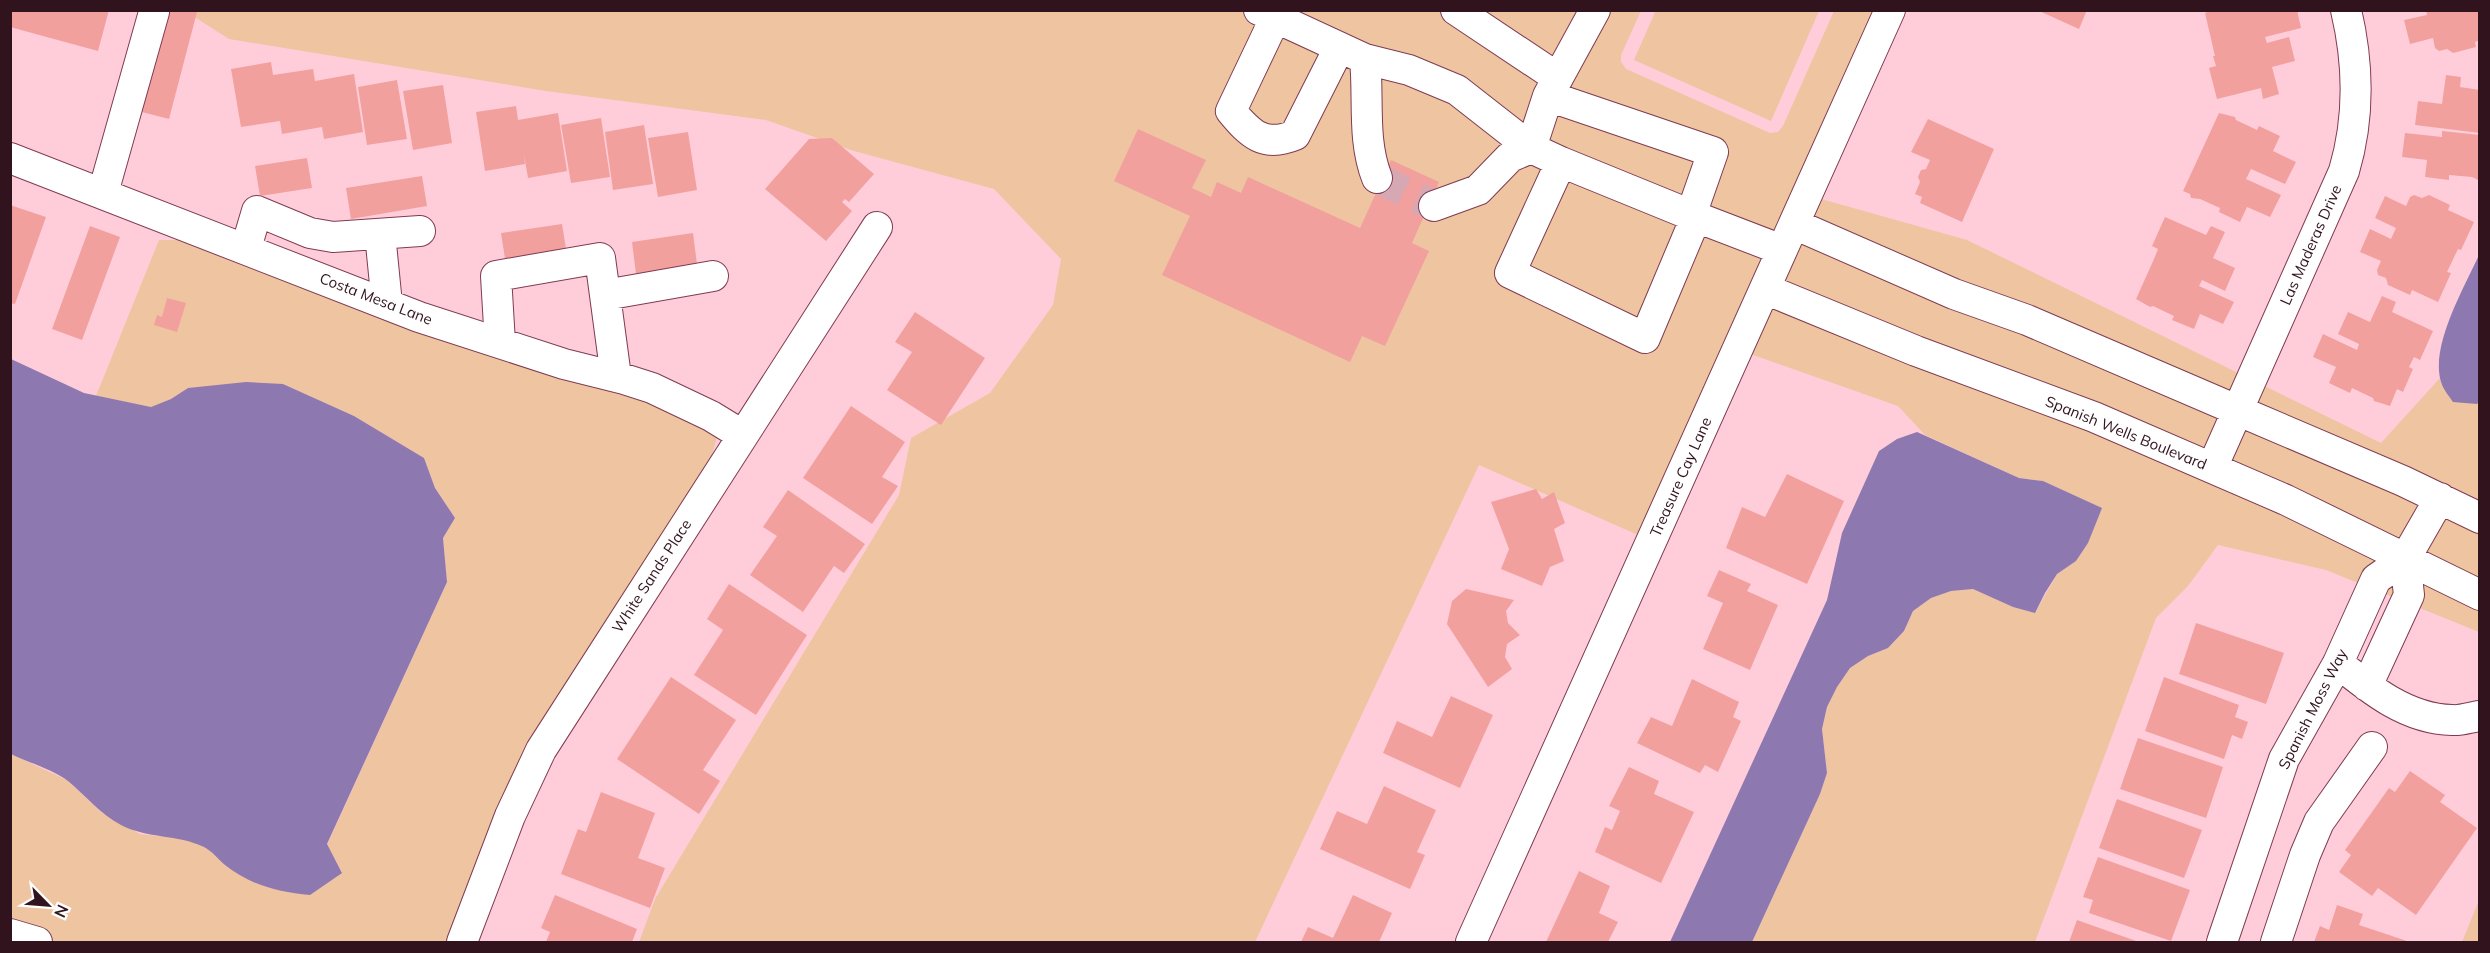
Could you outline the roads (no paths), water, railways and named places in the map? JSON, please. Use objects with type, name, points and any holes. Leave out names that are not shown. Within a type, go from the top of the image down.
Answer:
[{"type":"street","points":[[1456,10],[1553,87],[1713,152],[1694,216],[1645,338],[1510,273],[1561,162]]},
{"type":"street","points":[[1434,206],[1478,190],[1510,158],[1531,148],[1553,87],[1595,10]]},
{"type":"street","name":"Treasure Cay Lane","points":[[1471,942],[1890,10]]},
{"type":"street","name":"Las Maderas Drive","points":[[2212,468],[2343,171],[2353,142],[2357,110],[2357,76],[2346,10]]},
{"type":"street","points":[[103,193],[154,12]]},
{"type":"street","points":[[1352,53],[1295,135],[1284,139],[1264,140],[1244,127],[1231,111],[1272,13],[1352,53],[1409,70],[1457,90],[1531,148],[1561,162],[1694,216],[1788,237],[2027,320],[2440,498],[2480,518]]},
{"type":"street","points":[[1352,53],[1368,91],[1366,122],[1373,168],[1377,178]]},
{"type":"street","name":"Costa Mesa Lane","points":[[10,158],[387,304],[564,364],[652,388],[711,416],[742,435]]},
{"type":"street","points":[[246,248],[257,211],[310,233],[333,237],[420,231]]},
{"type":"street","name":"White Sands Place","points":[[462,942],[510,816],[541,750],[877,227]]},
{"type":"street","points":[[380,234],[387,304]]},
{"type":"street","points":[[500,343],[496,276],[600,258],[615,377]]},
{"type":"street","points":[[605,295],[713,276]]},
{"type":"street","name":"Spanish Wells Boulevard","points":[[1765,289],[1916,351],[2094,417],[2286,501],[2480,595]]},
{"type":"street","name":"Spanish Moss Way","points":[[2222,942],[2284,759],[2338,663],[2376,579],[2405,559],[2440,498]]},
{"type":"street","points":[[2367,686],[2409,595],[2405,559]]},
{"type":"street","points":[[2338,663],[2382,696],[2424,717],[2454,721],[2480,716]]},
{"type":"street","points":[[2276,942],[2305,855],[2319,822],[2372,747]]},
{"type":"street","points":[[10,934],[36,942]]},
{"type":"tunnel","points":[[1377,178],[1434,206]]}]
